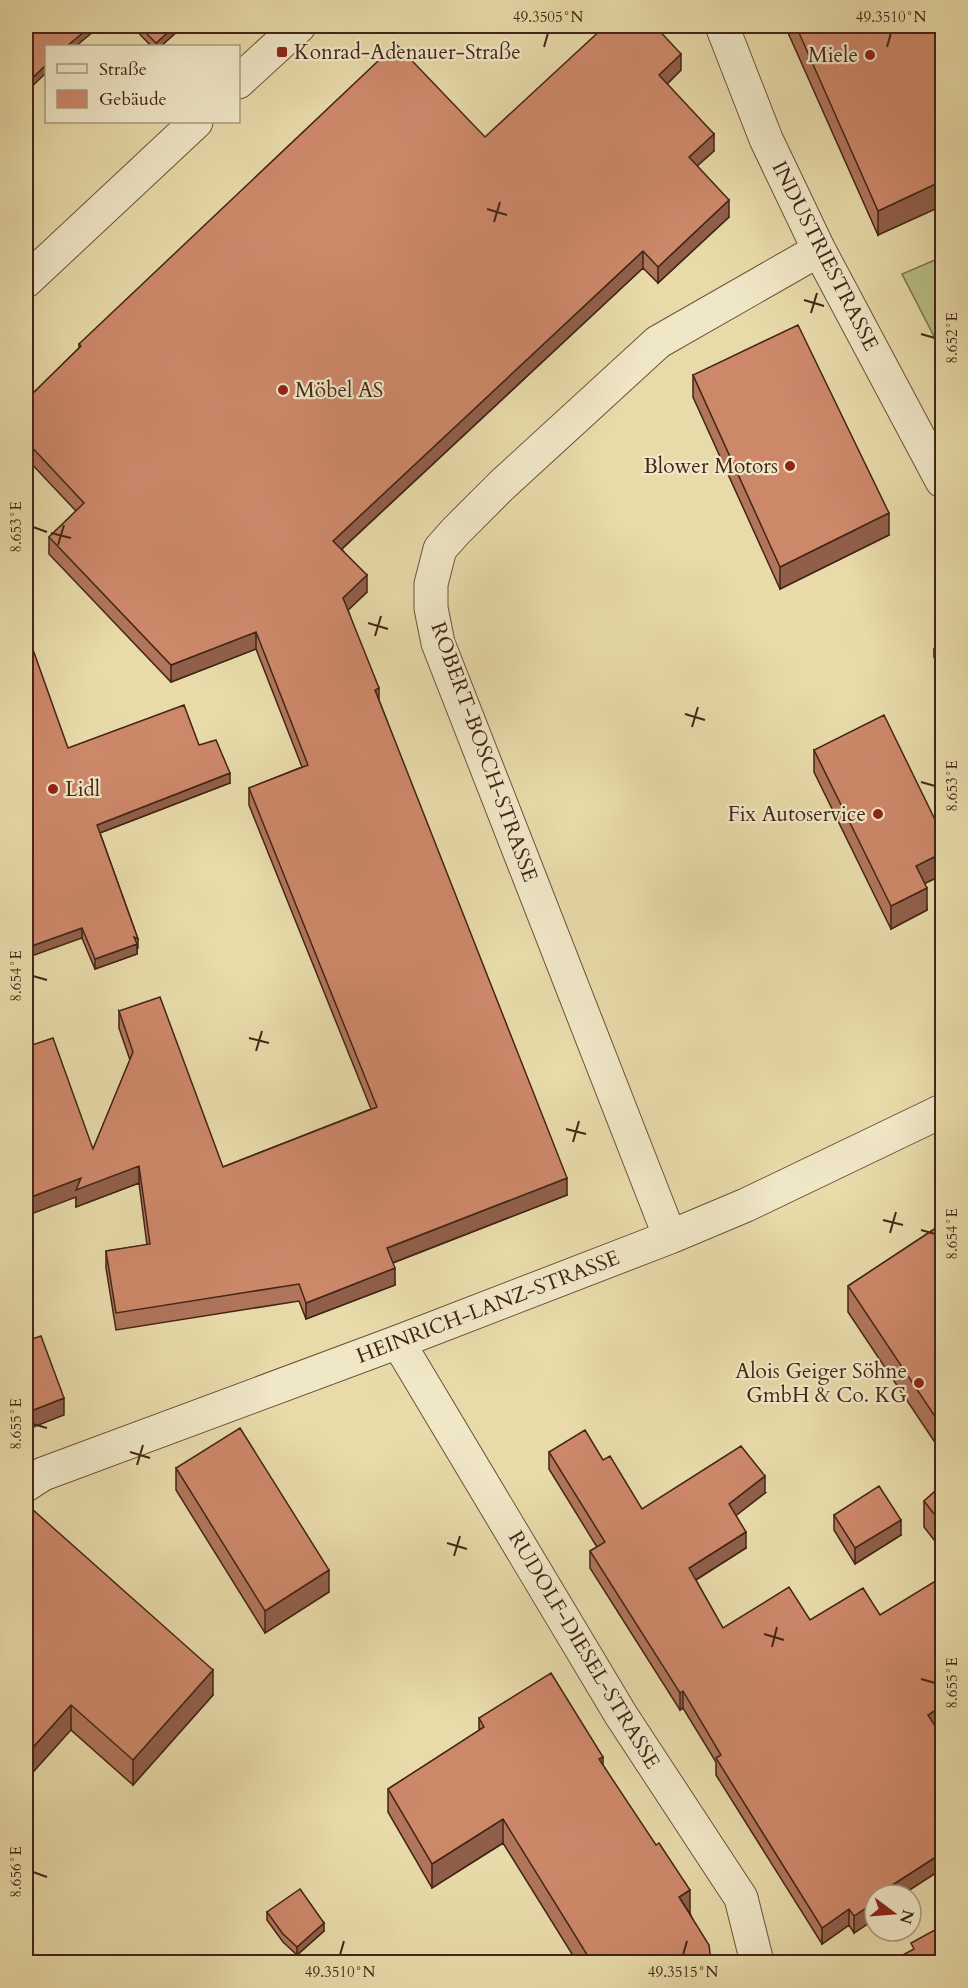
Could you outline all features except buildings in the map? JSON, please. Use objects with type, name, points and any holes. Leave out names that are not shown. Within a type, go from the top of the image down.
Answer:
[{"type":"street","points":[[240,80],[299,26]]},
{"type":"street","name":"INDUSTRIESTRASSE","points":[[722,26],[766,139],[819,250],[942,481]]},
{"type":"street","points":[[26,281],[195,123]]},
{"type":"street","name":"ROBERT-BOSCH-STRASSE","points":[[670,1237],[438,643],[431,608],[431,584],[440,549],[455,532],[502,485],[658,342],[819,250]]},
{"type":"street","name":"HEINRICH-LANZ-STRASSE","points":[[26,1485],[43,1474],[398,1342],[670,1237],[756,1200],[942,1111]]},
{"type":"street","name":"RUDOLF-DIESEL-STRASSE","points":[[398,1342],[621,1715],[741,1898],[757,1962]]},
{"type":"green space","points":[[942,257],[942,352],[902,274]]},
{"type":"place","name":"Konrad-Adenauer-Straße","points":[[282,52]]},
{"type":"place","name":"Miele","points":[[870,55]]},
{"type":"place","name":"Möbel AS","points":[[283,390]]},
{"type":"place","name":"Blower Motors","points":[[790,466]]},
{"type":"place","name":"Lidl","points":[[53,789]]},
{"type":"place","name":"Fix Autoservice","points":[[878,814]]},
{"type":"place","name":"Alois Geiger Söhne GmbH & Co. KG","points":[[919,1383]]}]
